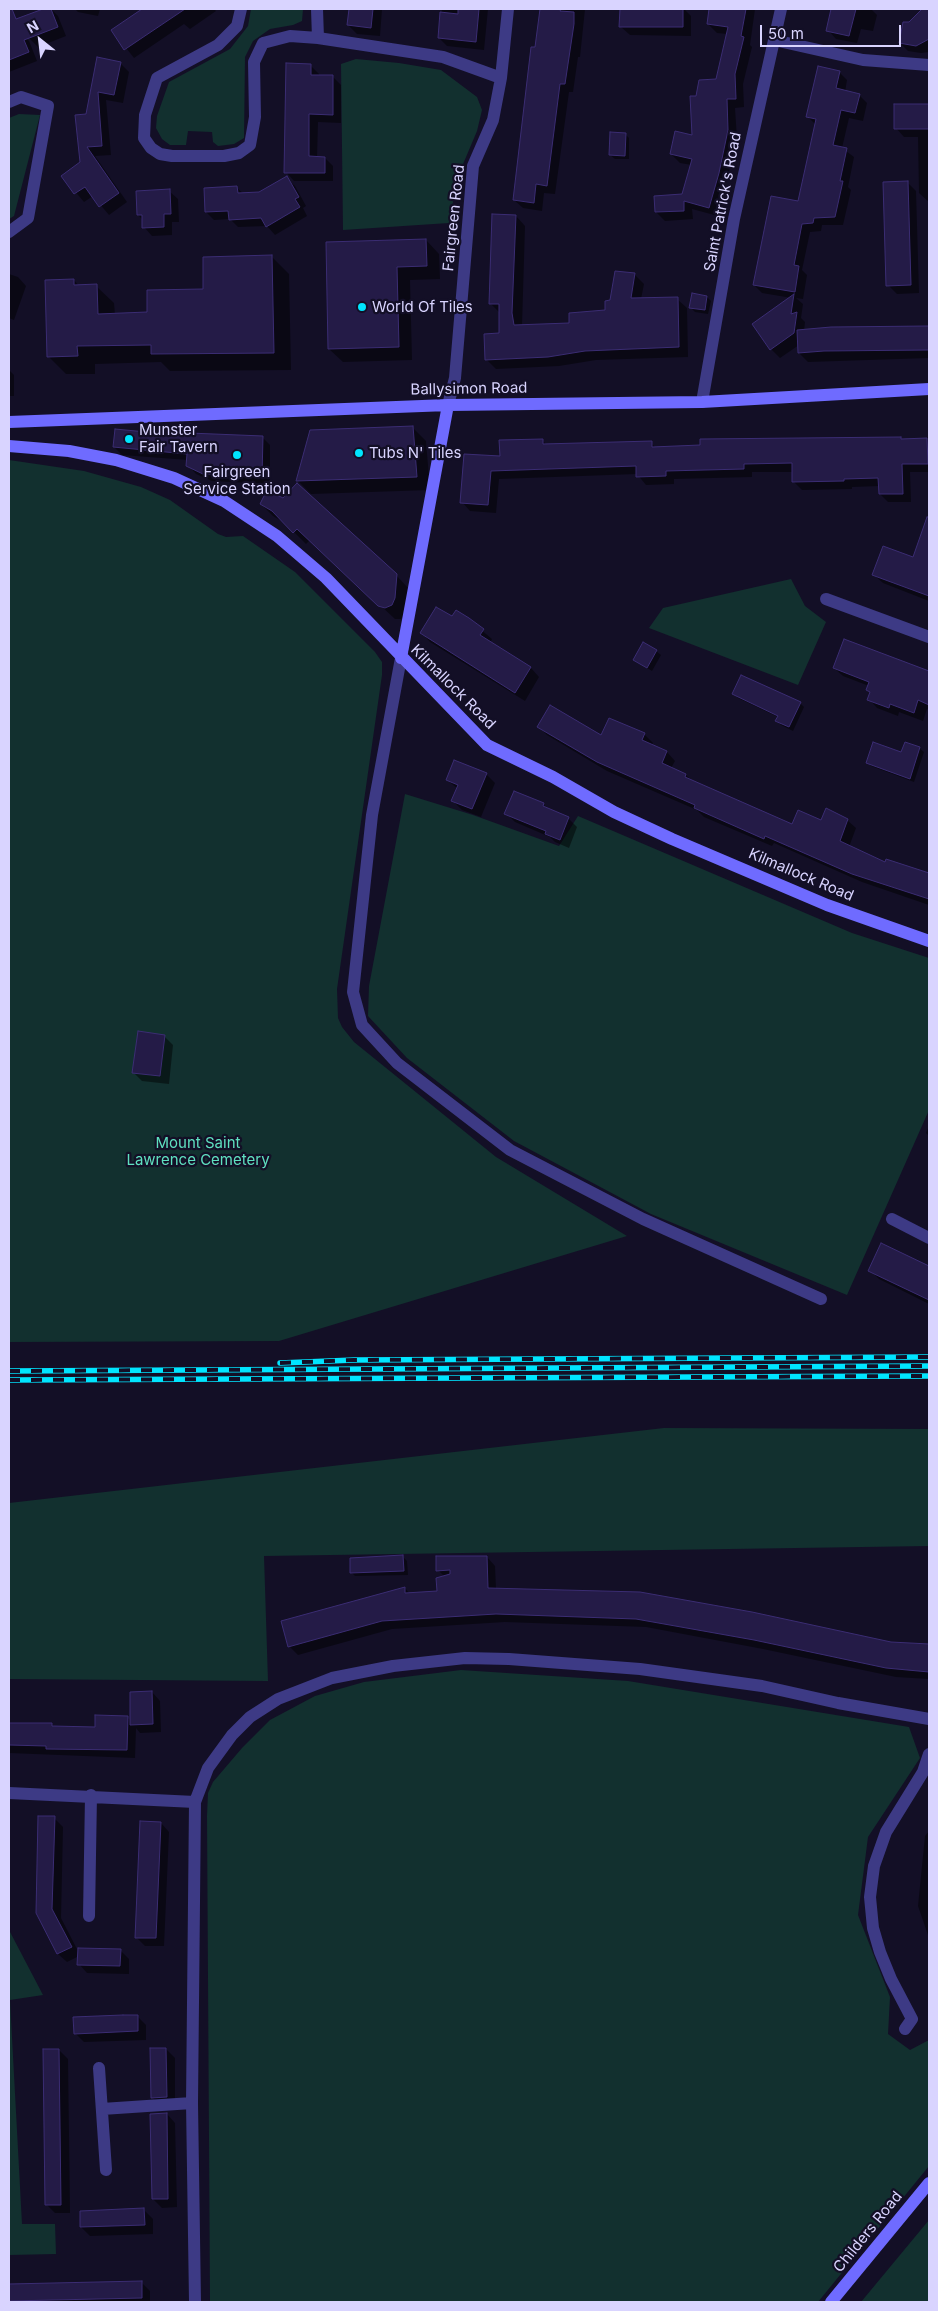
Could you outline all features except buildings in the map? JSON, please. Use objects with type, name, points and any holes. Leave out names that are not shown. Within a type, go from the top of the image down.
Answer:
[{"type":"street","points":[[241,9],[238,26],[218,46],[157,78],[145,115],[144,138],[160,154],[172,156],[224,156],[239,153],[250,145],[255,117],[254,62],[263,43],[290,36],[318,38],[443,57],[501,78]]},
{"type":"street","points":[[318,9],[318,38]]},
{"type":"street","name":"Fairgreen Road","points":[[448,405],[455,378],[473,166],[493,120],[501,78],[508,9]]},
{"type":"street","name":"Saint Patrick's Road","points":[[702,402],[734,219],[781,9]]},
{"type":"street","points":[[774,40],[863,60],[929,65]]},
{"type":"street","points":[[9,102],[21,97],[48,106],[28,218],[9,232]]},
{"type":"street","name":"Ballysimon Road","points":[[9,422],[448,405],[702,402],[929,389]]},
{"type":"street","points":[[448,405],[372,815],[354,992],[362,1025],[397,1063],[510,1150],[643,1219],[821,1299]]},
{"type":"street","name":"Kilmallock Road","points":[[9,446],[69,451],[116,460],[174,478],[224,501],[277,536],[326,578],[401,658],[488,745],[553,777],[614,812],[672,839],[827,905],[929,941]]},
{"type":"street","points":[[826,599],[929,637]]},
{"type":"street","points":[[892,1219],[929,1238]]},
{"type":"street","points":[[194,2302],[192,2103],[195,1802],[208,1768],[232,1735],[250,1717],[278,1699],[302,1688],[340,1676],[436,1660],[509,1659],[640,1669],[762,1686],[838,1703],[929,1718]]},
{"type":"street","points":[[905,2029],[912,2019],[891,1979],[880,1952],[873,1928],[870,1897],[874,1866],[886,1832],[923,1772],[929,1754]]},
{"type":"street","points":[[9,1792],[195,1802]]},
{"type":"street","points":[[90,1916],[91,1795]]},
{"type":"street","points":[[99,2068],[106,2170]]},
{"type":"street","points":[[102,2109],[192,2103]]},
{"type":"street","name":"Childers Road","points":[[831,2302],[929,2183]]},
{"type":"green space","points":[[251,9],[303,9],[302,21],[293,25],[270,29],[253,41],[245,57],[244,138],[234,144],[218,146],[213,142],[212,132],[188,131],[186,145],[170,145],[162,139],[156,128],[157,116],[169,82],[230,49],[248,26]]},
{"type":"green space","points":[[356,59],[399,63],[441,70],[477,97],[482,110],[477,131],[458,176],[449,223],[343,230],[341,64]]},
{"type":"green space","points":[[19,114],[40,115],[14,216],[9,219],[9,118]]},
{"type":"green space","name":"Mount Saint Lawrence Cemetery","points":[[9,460],[84,471],[141,487],[170,500],[218,534],[226,537],[243,536],[295,572],[375,652],[382,662],[382,675],[337,989],[338,1018],[342,1027],[354,1042],[496,1157],[627,1236],[279,1341],[9,1342]]},
{"type":"green space","points":[[791,579],[805,606],[826,622],[798,685],[649,628],[663,608]]},
{"type":"green space","points":[[405,794],[473,815],[559,846],[578,816],[852,933],[929,958],[929,1110],[847,1295],[651,1214],[514,1141],[407,1058],[368,1016],[369,986]]},
{"type":"green space","points":[[664,1428],[929,1429],[929,1546],[264,1556],[268,1681],[9,1679],[9,1503]]},
{"type":"green space","points":[[461,1670],[628,1681],[909,1727],[920,1758],[868,1837],[858,1915],[890,1997],[888,2034],[910,2050],[929,2040],[929,2166],[818,2302],[210,2302],[208,1793],[213,1782],[242,1748],[270,1720],[315,1696],[364,1682]]},
{"type":"green space","points":[[9,1930],[43,1995],[10,2000],[22,2224],[55,2224],[56,2254],[9,2255]]},
{"type":"green space","points":[[929,2220],[929,2302],[861,2302]]},
{"type":"railway","points":[[280,1363],[354,1360],[929,1357]]},
{"type":"railway","points":[[9,1371],[929,1366]]},
{"type":"railway","points":[[9,1380],[929,1376]]},
{"type":"place","name":"World Of Tiles","points":[[362,307]]},
{"type":"place","name":"Munster Fair Tavern","points":[[129,439]]},
{"type":"place","name":"Tubs N' Tiles","points":[[359,453]]},
{"type":"place","name":"Fairgreen Service Station","points":[[237,455]]}]
